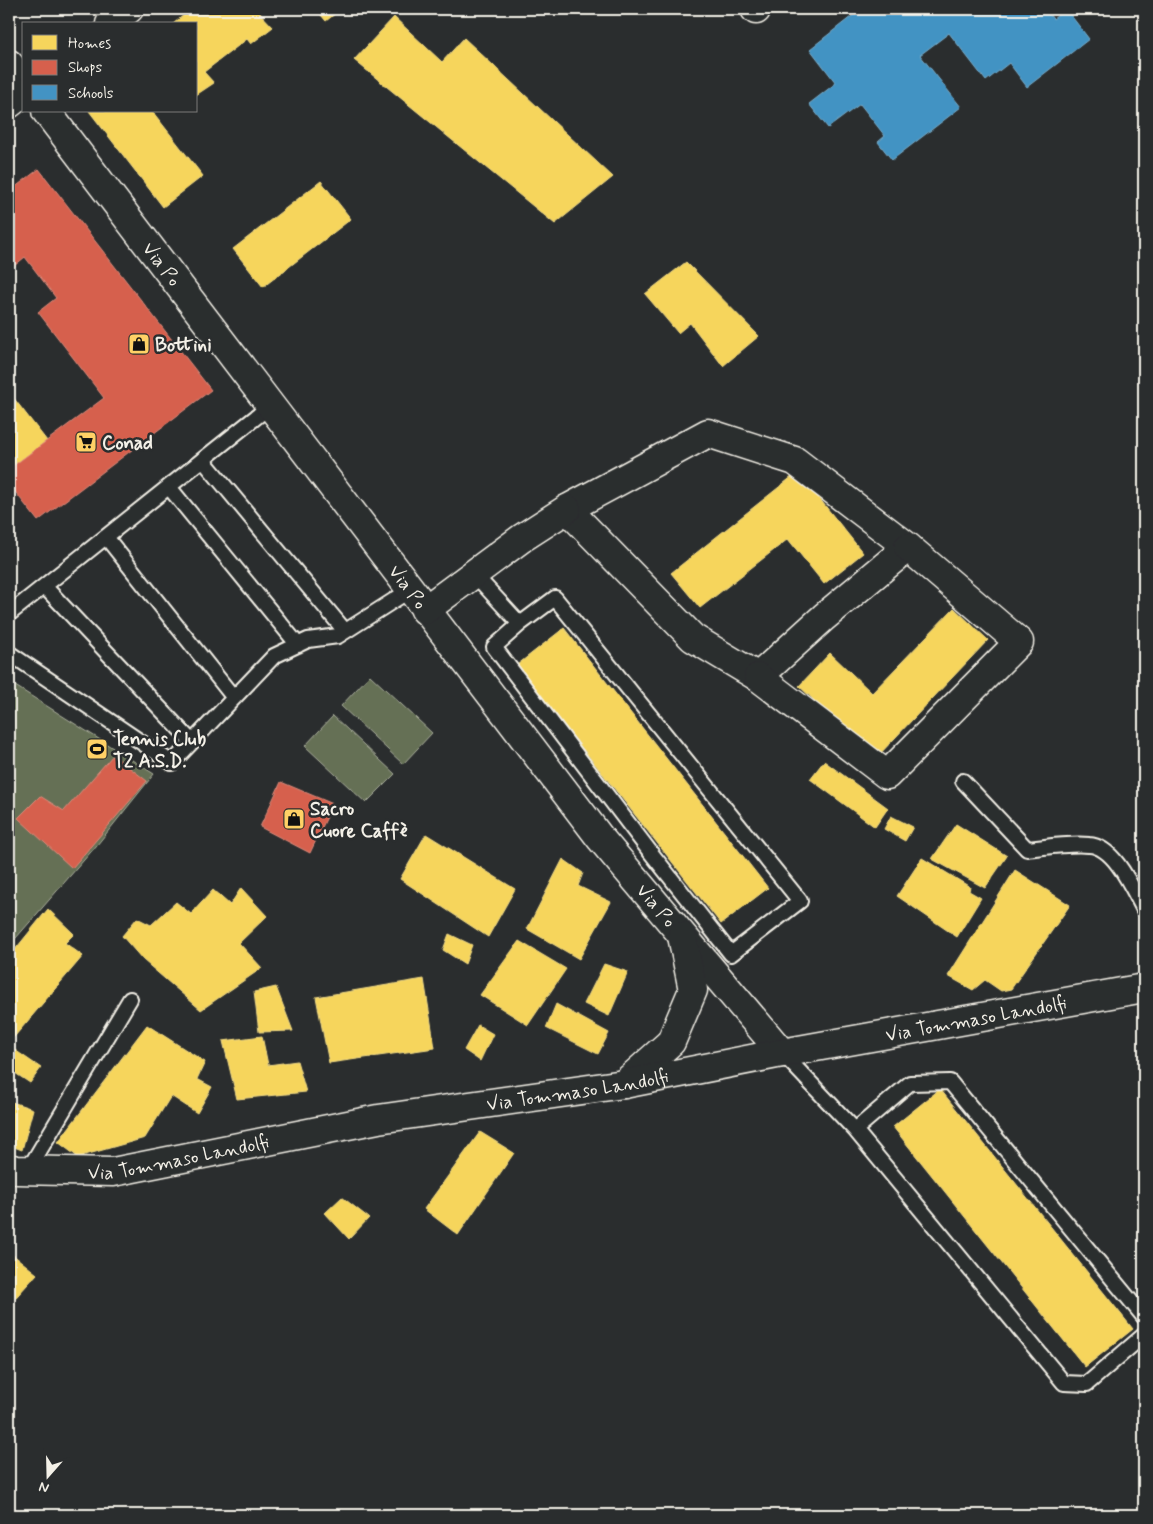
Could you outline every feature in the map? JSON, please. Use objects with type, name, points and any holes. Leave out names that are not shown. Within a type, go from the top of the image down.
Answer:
[{"type":"street","points":[[113,22],[129,9]]},
{"type":"street","points":[[9,64],[22,80]]},
{"type":"street","points":[[9,104],[22,94]]},
{"type":"street","name":"Via Po","points":[[47,112],[601,839],[782,1053]]},
{"type":"street","points":[[418,600],[474,574],[522,538],[567,509],[708,433],[795,461],[908,547],[1019,642],[887,774],[758,677],[693,638],[567,509]]},
{"type":"street","points":[[758,677],[824,617],[908,547]]},
{"type":"street","points":[[624,1084],[670,1042],[693,990],[682,934]]},
{"type":"street","name":"Via Tommaso Landolfi","points":[[18,1169],[113,1172],[378,1119],[624,1084],[782,1053],[1144,988]]},
{"type":"lane","points":[[9,614],[270,406]]},
{"type":"lane","points":[[202,460],[344,631]]},
{"type":"lane","points":[[169,487],[298,645]]},
{"type":"lane","points":[[106,537],[234,698]]},
{"type":"lane","points":[[474,574],[520,624]]},
{"type":"lane","points":[[44,586],[192,742]]},
{"type":"lane","points":[[555,598],[800,901],[731,954],[651,853],[494,647],[520,624],[555,598]]},
{"type":"lane","points":[[9,653],[172,763],[274,656],[308,640],[338,636],[344,631],[418,600]]},
{"type":"lane","points":[[963,781],[1027,849],[1091,844],[1104,851],[1117,863],[1144,910]]},
{"type":"lane","points":[[18,1169],[130,1000]]},
{"type":"lane","points":[[782,1053],[855,1130],[1064,1383],[1087,1384],[1144,1336]]},
{"type":"lane","points":[[855,1130],[910,1083],[950,1082],[1144,1317]]},
{"type":"green space","points":[[370,675],[432,733],[403,764],[341,706]]},
{"type":"green space","points":[[9,682],[154,774],[97,845],[9,946]]},
{"type":"green space","points":[[333,716],[395,774],[366,803],[305,746]]},
{"type":"building: Homes","points":[[191,9],[256,9],[273,27],[251,44],[247,39],[204,72],[214,83],[198,94],[198,22],[175,22]]},
{"type":"building: Homes","points":[[316,9],[341,9],[326,21]]},
{"type":"building: Homes","points":[[394,17],[442,62],[464,38],[613,177],[555,224],[354,60]]},
{"type":"building: Homes","points":[[90,112],[153,112],[203,176],[163,207]]},
{"type":"building: Homes","points":[[321,181],[351,219],[263,287],[233,249]]},
{"type":"building: Homes","points":[[686,262],[759,336],[723,366],[690,323],[678,333],[645,294]]},
{"type":"building: Homes","points":[[9,392],[47,441],[9,469]]},
{"type":"building: Homes","points":[[798,472],[863,553],[824,584],[788,539],[700,608],[671,573]]},
{"type":"building: Homes","points":[[954,608],[988,640],[876,758],[799,686],[830,653],[872,693]]},
{"type":"building: Homes","points":[[564,628],[768,888],[721,924],[517,665]]},
{"type":"building: Homes","points":[[824,761],[888,808],[875,827],[810,779]]},
{"type":"building: Homes","points":[[891,816],[913,827],[905,841],[884,829]]},
{"type":"building: Homes","points":[[956,824],[1007,856],[985,888],[932,859]]},
{"type":"building: Homes","points":[[426,834],[515,889],[488,937],[400,879]]},
{"type":"building: Homes","points":[[922,858],[970,887],[969,891],[981,898],[957,937],[897,896]]},
{"type":"building: Homes","points":[[563,859],[583,873],[578,886],[611,902],[579,959],[527,929]]},
{"type":"building: Homes","points":[[1015,870],[1070,905],[1011,989],[1001,991],[985,980],[973,990],[948,976]]},
{"type":"building: Homes","points":[[241,888],[267,916],[239,943],[262,968],[201,1010],[143,960],[122,936],[137,918],[151,925],[176,902],[191,914],[213,890],[230,905]]},
{"type":"building: Homes","points":[[48,909],[74,934],[65,943],[83,956],[9,1043],[9,957]]},
{"type":"building: Homes","points":[[449,934],[472,945],[465,964],[443,950]]},
{"type":"building: Homes","points":[[519,941],[566,969],[528,1025],[480,995]]},
{"type":"building: Homes","points":[[604,964],[628,972],[609,1016],[584,1004]]},
{"type":"building: Homes","points":[[424,979],[435,1048],[329,1063],[316,997]]},
{"type":"building: Homes","points":[[276,987],[293,1031],[259,1032],[254,992]]},
{"type":"building: Homes","points":[[556,1004],[609,1033],[598,1054],[546,1028]]},
{"type":"building: Homes","points":[[147,1025],[205,1062],[197,1079],[212,1087],[197,1113],[171,1096],[145,1138],[78,1157],[58,1142]]},
{"type":"building: Homes","points":[[478,1025],[493,1034],[480,1061],[464,1050]]},
{"type":"building: Homes","points":[[262,1036],[268,1065],[297,1061],[306,1092],[237,1099],[223,1041]]},
{"type":"building: Homes","points":[[9,1046],[41,1068],[30,1083],[9,1069]]},
{"type":"building: Homes","points":[[940,1089],[1133,1329],[1085,1367],[893,1127]]},
{"type":"building: Homes","points":[[9,1101],[33,1109],[22,1150],[9,1145]]},
{"type":"building: Homes","points":[[480,1132],[514,1153],[458,1235],[424,1209]]},
{"type":"building: Homes","points":[[342,1197],[369,1218],[349,1239],[325,1213]]},
{"type":"building: Homes","points":[[12,1254],[37,1274],[9,1305],[9,1258]]},
{"type":"building: Shops","points":[[39,169],[211,390],[38,521],[9,484],[9,469],[104,398],[38,312],[56,298],[25,257],[9,270],[9,182],[14,188]]},
{"type":"building: Shops","points":[[113,755],[147,781],[72,868],[18,818],[40,796],[64,811]]},
{"type":"building: Shops","points":[[281,782],[333,804],[310,853],[260,827]]},
{"type":"building: Schools","points":[[861,9],[1045,9],[1053,19],[1066,9],[1089,39],[1027,87],[1009,63],[986,81],[949,33],[920,55],[961,107],[892,160],[878,142],[885,136],[860,104],[828,128],[809,104],[836,83],[810,49]]},
{"type":"place","name":"Bottini","points":[[139,344]]},
{"type":"place","name":"Conad","points":[[86,442]]},
{"type":"place","name":"Tennis Club T2 A.S.D.","points":[[97,749]]},
{"type":"place","name":"Sacro Cuore Caffè","points":[[294,819]]}]
